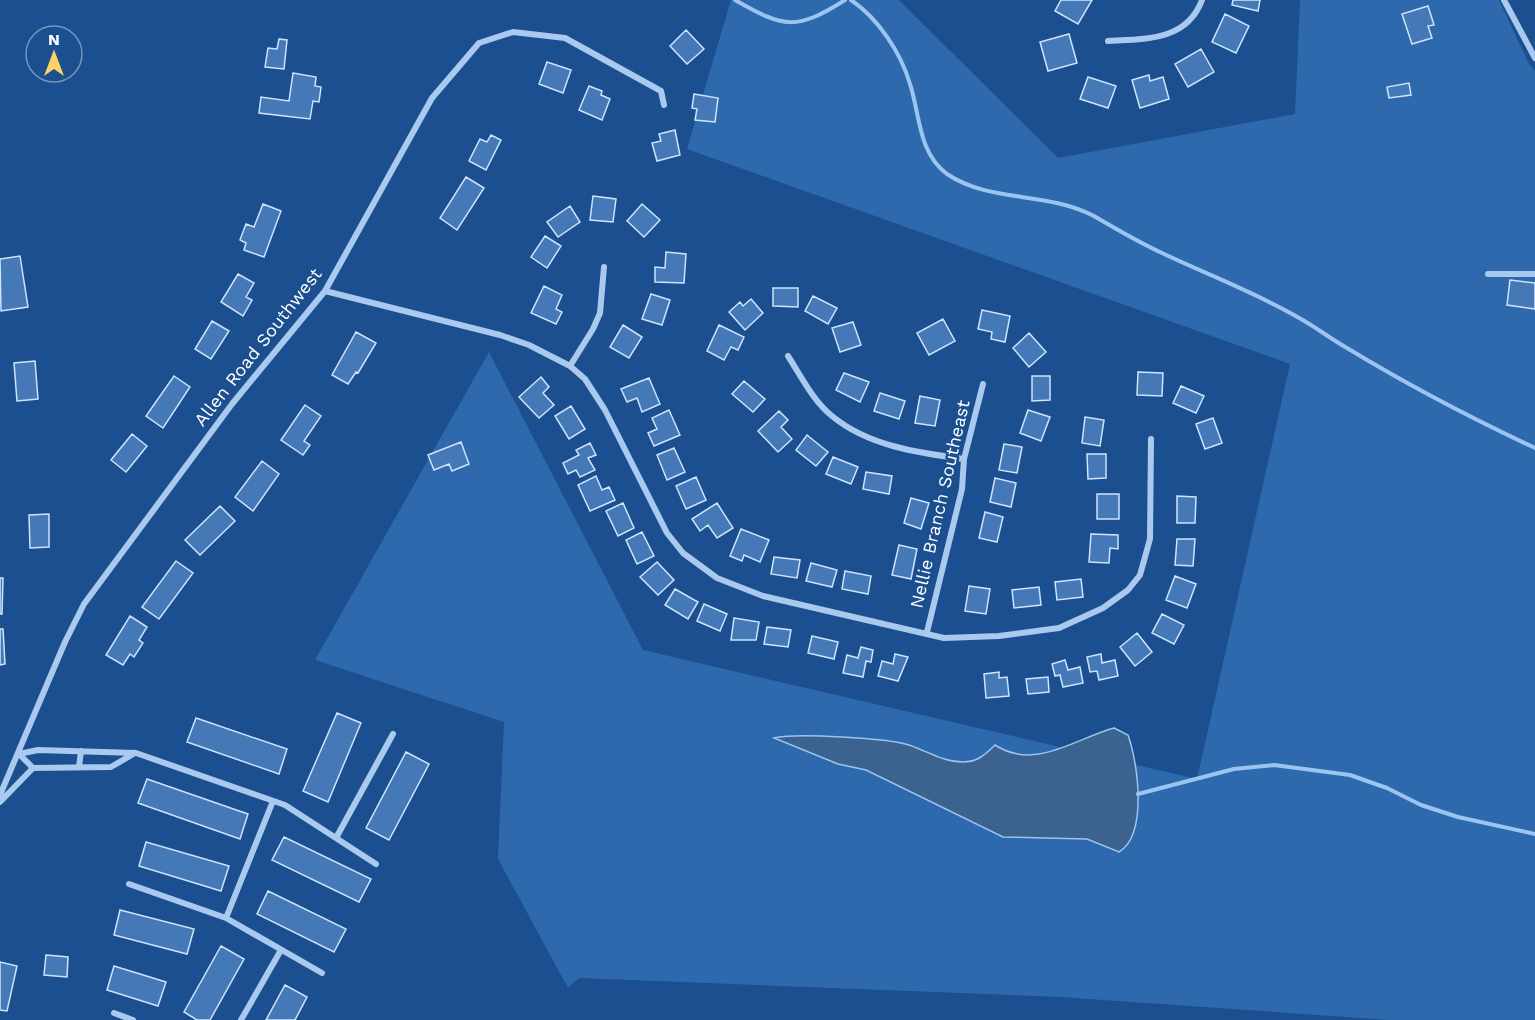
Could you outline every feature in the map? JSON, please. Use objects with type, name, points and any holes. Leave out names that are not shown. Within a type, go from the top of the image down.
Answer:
[{"type":"street","points":[[1108,41],[1166,36],[1187,22],[1202,0]]},
{"type":"street","points":[[1504,0],[1535,58]]},
{"type":"street","name":"Allen Road Southwest","points":[[0,795],[64,642],[84,604],[232,404],[325,291],[432,98],[478,43],[513,32],[565,38],[661,91],[664,105]]},
{"type":"street","points":[[570,366],[600,313],[604,267]]},
{"type":"street","points":[[1488,274],[1535,274]]},
{"type":"street","points":[[325,291],[354,296],[500,335],[529,345],[570,366],[585,379],[605,410],[667,533],[683,553],[717,578],[764,596],[893,627],[927,632],[944,638],[970,639],[1059,628],[1103,608],[1128,590],[1140,575],[1150,538],[1151,439]]},
{"type":"street","points":[[788,356],[809,390],[830,415],[846,426],[896,447],[964,459]]},
{"type":"street","name":"Nellie Branch Southeast","points":[[927,632],[962,489],[964,459],[983,384]]},
{"type":"street","points":[[336,838],[393,734]]},
{"type":"street","points":[[19,754],[38,750],[136,753],[285,805],[376,864]]},
{"type":"street","points":[[79,767],[81,750]]},
{"type":"street","points":[[0,802],[33,768],[111,767],[136,753]]},
{"type":"street","points":[[19,754],[33,768]]},
{"type":"street","points":[[225,918],[273,801]]},
{"type":"street","points":[[129,884],[225,918],[322,973]]},
{"type":"street","points":[[241,1020],[281,950]]},
{"type":"street","points":[[114,1013],[133,1020]]},
{"type":"shaded area","points":[[731,0],[899,0],[1058,158],[1295,114],[1300,0],[1499,0],[1529,64],[1535,71],[1535,1020],[1389,1020],[1060,997],[579,978],[568,988],[498,859],[504,722],[315,660],[489,352],[643,650],[1197,779],[1290,364],[687,149]]},
{"type":"shaded area","points":[[1114,728],[1128,735],[1135,763],[1138,798],[1134,830],[1128,843],[1119,852],[1087,839],[1003,837],[866,770],[838,764],[774,738],[821,736],[898,742],[942,758],[963,762],[980,757],[995,745],[1010,752],[1025,755],[1040,754]]},
{"type":"building","points":[[1061,0],[1092,0],[1078,24],[1055,11]]},
{"type":"building","points":[[1233,0],[1260,0],[1258,11],[1232,5]]},
{"type":"building","points":[[1428,6],[1434,25],[1428,26],[1432,38],[1412,44],[1402,14]]},
{"type":"building","points":[[1225,14],[1249,26],[1236,53],[1212,42]]},
{"type":"building","points":[[686,30],[704,49],[687,64],[670,46]]},
{"type":"building","points":[[1069,34],[1077,63],[1048,71],[1040,42]]},
{"type":"building","points":[[279,39],[287,40],[284,69],[265,67],[268,48],[277,49]]},
{"type":"building","points":[[1201,49],[1214,72],[1188,87],[1175,64]]},
{"type":"building","points":[[547,62],[571,70],[563,93],[539,84]]},
{"type":"building","points":[[293,73],[316,77],[315,86],[321,87],[319,102],[313,101],[310,119],[259,113],[261,97],[289,101]]},
{"type":"building","points":[[1149,75],[1150,81],[1163,77],[1169,99],[1140,108],[1132,80]]},
{"type":"building","points":[[1088,77],[1116,86],[1108,108],[1080,99]]},
{"type":"building","points":[[1409,83],[1411,95],[1389,98],[1387,87]]},
{"type":"building","points":[[589,86],[602,91],[601,95],[610,99],[602,120],[579,110]]},
{"type":"building","points":[[694,94],[718,98],[715,122],[695,120],[697,109],[692,108]]},
{"type":"building","points":[[675,130],[680,155],[657,161],[652,143],[661,141],[659,134]]},
{"type":"building","points":[[491,135],[501,140],[486,170],[469,161],[480,139],[487,142]]},
{"type":"building","points":[[466,177],[484,188],[457,230],[440,218]]},
{"type":"building","points":[[593,196],[616,199],[613,222],[590,220]]},
{"type":"building","points":[[263,204],[281,211],[264,257],[244,250],[246,243],[240,240],[246,224],[254,227]]},
{"type":"building","points":[[642,204],[660,220],[644,237],[627,221]]},
{"type":"building","points":[[570,206],[580,222],[558,237],[547,222]]},
{"type":"building","points":[[545,236],[561,246],[547,268],[531,257]]},
{"type":"building","points":[[666,252],[686,254],[684,283],[655,282],[655,267],[665,268]]},
{"type":"building","points":[[20,256],[28,307],[1,311],[0,259]]},
{"type":"building","points":[[238,274],[254,283],[246,297],[252,300],[243,316],[221,302]]},
{"type":"building","points":[[1510,280],[1535,283],[1535,309],[1507,305]]},
{"type":"building","points":[[544,286],[562,295],[556,309],[562,312],[556,324],[531,313]]},
{"type":"building","points":[[773,288],[798,288],[798,307],[773,306]]},
{"type":"building","points":[[651,294],[670,300],[662,325],[642,319]]},
{"type":"building","points":[[813,296],[837,308],[828,324],[805,311]]},
{"type":"building","points":[[751,299],[763,313],[745,330],[729,312],[740,302],[743,306]]},
{"type":"building","points":[[982,310],[1010,316],[1005,342],[991,339],[992,332],[978,329]]},
{"type":"building","points":[[943,319],[955,341],[929,355],[917,333]]},
{"type":"building","points":[[212,321],[229,331],[211,359],[195,349]]},
{"type":"building","points":[[853,322],[861,345],[840,352],[832,328]]},
{"type":"building","points":[[623,325],[642,337],[629,358],[610,347]]},
{"type":"building","points":[[719,325],[744,337],[738,350],[731,347],[724,360],[707,351]]},
{"type":"building","points":[[356,332],[376,343],[358,373],[356,372],[348,384],[332,375]]},
{"type":"building","points":[[1029,333],[1046,352],[1029,367],[1013,348]]},
{"type":"building","points":[[35,361],[38,399],[17,401],[14,363]]},
{"type":"building","points":[[1138,372],[1163,373],[1162,396],[1137,395]]},
{"type":"building","points":[[844,373],[869,382],[860,402],[836,390]]},
{"type":"building","points":[[174,376],[190,387],[163,428],[146,416]]},
{"type":"building","points":[[1032,376],[1050,376],[1050,400],[1032,401]]},
{"type":"building","points":[[541,377],[549,387],[543,393],[554,405],[539,418],[519,397]]},
{"type":"building","points":[[649,378],[660,404],[642,412],[637,398],[627,402],[621,389]]},
{"type":"building","points":[[744,381],[765,399],[753,412],[732,394]]},
{"type":"building","points":[[1181,386],[1204,396],[1196,413],[1173,403]]},
{"type":"building","points":[[880,393],[905,401],[899,419],[874,411]]},
{"type":"building","points":[[920,396],[940,400],[935,426],[915,423]]},
{"type":"building","points":[[305,405],[321,416],[304,441],[310,445],[303,455],[281,440]]},
{"type":"building","points":[[571,406],[585,429],[569,439],[555,416]]},
{"type":"building","points":[[669,410],[680,435],[654,446],[648,433],[657,429],[652,418]]},
{"type":"building","points":[[1028,410],[1050,417],[1041,441],[1020,433]]},
{"type":"building","points":[[779,411],[788,420],[781,427],[792,439],[778,452],[758,431]]},
{"type":"building","points":[[1085,417],[1104,420],[1100,446],[1082,443]]},
{"type":"building","points":[[1213,418],[1222,443],[1205,449],[1196,424]]},
{"type":"building","points":[[132,434],[147,446],[126,472],[111,460]]},
{"type":"building","points":[[807,435],[828,452],[816,466],[796,450]]},
{"type":"building","points":[[461,442],[469,464],[452,471],[449,464],[434,470],[428,455]]},
{"type":"building","points":[[590,443],[596,455],[588,458],[595,470],[580,477],[576,470],[568,474],[563,463],[579,455],[576,450]]},
{"type":"building","points":[[1004,444],[1022,447],[1017,473],[999,470]]},
{"type":"building","points":[[674,448],[685,472],[667,480],[657,455]]},
{"type":"building","points":[[1087,454],[1106,454],[1106,478],[1088,479]]},
{"type":"building","points":[[833,457],[858,467],[851,484],[826,474]]},
{"type":"building","points":[[262,461],[279,474],[253,511],[235,497]]},
{"type":"building","points":[[866,472],[892,476],[889,494],[863,489]]},
{"type":"building","points":[[596,476],[602,490],[609,487],[615,500],[590,511],[578,485]]},
{"type":"building","points":[[696,477],[706,500],[686,509],[676,486]]},
{"type":"building","points":[[995,478],[1016,483],[1011,507],[990,502]]},
{"type":"building","points":[[1097,494],[1119,494],[1119,519],[1097,519]]},
{"type":"building","points":[[1177,496],[1196,497],[1195,523],[1177,523]]},
{"type":"building","points":[[911,498],[929,503],[921,529],[904,523]]},
{"type":"building","points":[[623,503],[634,528],[618,536],[606,511]]},
{"type":"building","points":[[717,503],[733,528],[717,538],[708,525],[700,531],[692,519]]},
{"type":"building","points":[[220,506],[235,521],[200,555],[185,540]]},
{"type":"building","points":[[985,512],[1003,517],[997,542],[979,538]]},
{"type":"building","points":[[49,514],[49,547],[30,548],[29,515]]},
{"type":"building","points":[[741,529],[769,540],[760,562],[744,555],[742,561],[730,556]]},
{"type":"building","points":[[642,532],[654,556],[637,564],[626,540]]},
{"type":"building","points":[[1091,534],[1118,535],[1118,549],[1110,548],[1109,563],[1089,562]]},
{"type":"building","points":[[1177,539],[1195,539],[1193,566],[1175,565]]},
{"type":"building","points":[[899,545],[917,549],[911,579],[892,575]]},
{"type":"building","points":[[774,557],[800,560],[797,578],[771,574]]},
{"type":"building","points":[[176,561],[193,573],[159,619],[142,607]]},
{"type":"building","points":[[657,562],[674,580],[658,595],[640,577]]},
{"type":"building","points":[[811,563],[837,570],[832,587],[806,581]]},
{"type":"building","points":[[845,571],[871,576],[868,594],[842,589]]},
{"type":"building","points":[[1175,576],[1196,584],[1187,608],[1166,600]]},
{"type":"building","points":[[0,578],[3,578],[2,614],[0,614]]},
{"type":"building","points":[[1081,579],[1083,597],[1057,600],[1055,582]]},
{"type":"building","points":[[969,586],[990,589],[986,614],[965,611]]},
{"type":"building","points":[[1039,587],[1041,605],[1014,608],[1012,590]]},
{"type":"building","points":[[675,589],[698,602],[688,619],[665,605]]},
{"type":"building","points":[[704,604],[727,614],[720,631],[697,621]]},
{"type":"building","points":[[1162,614],[1184,625],[1174,644],[1152,633]]},
{"type":"building","points":[[130,616],[147,627],[139,640],[143,643],[134,657],[130,654],[123,665],[106,655]]},
{"type":"building","points":[[734,618],[759,622],[756,640],[731,640]]},
{"type":"building","points":[[767,627],[791,630],[788,647],[764,644]]},
{"type":"building","points":[[0,629],[3,629],[5,664],[0,665]]},
{"type":"building","points":[[1137,633],[1152,652],[1135,666],[1120,647]]},
{"type":"building","points":[[812,636],[838,642],[834,659],[808,653]]},
{"type":"building","points":[[861,647],[873,650],[871,662],[866,661],[863,677],[843,673],[847,655],[858,658]]},
{"type":"building","points":[[895,654],[908,657],[898,681],[878,676],[882,661],[893,664]]},
{"type":"building","points":[[1101,654],[1102,663],[1115,660],[1118,676],[1099,680],[1097,671],[1090,672],[1087,657]]},
{"type":"building","points":[[1065,660],[1068,670],[1080,667],[1083,683],[1063,687],[1060,675],[1055,676],[1052,664]]},
{"type":"building","points":[[999,672],[999,678],[1007,677],[1009,696],[986,698],[984,674]]},
{"type":"building","points":[[1048,677],[1049,692],[1028,694],[1026,679]]},
{"type":"building","points":[[337,713],[361,723],[328,802],[303,791]]},
{"type":"building","points":[[196,718],[287,749],[279,774],[187,742]]},
{"type":"building","points":[[406,752],[429,764],[389,840],[366,828]]},
{"type":"building","points":[[147,779],[248,814],[240,839],[138,803]]},
{"type":"building","points":[[284,837],[371,879],[359,902],[272,860]]},
{"type":"building","points":[[146,842],[229,866],[221,891],[139,866]]},
{"type":"building","points":[[268,891],[346,929],[334,952],[257,914]]},
{"type":"building","points":[[120,910],[194,929],[187,954],[114,935]]},
{"type":"building","points":[[221,946],[244,959],[210,1020],[197,1020],[184,1012]]},
{"type":"building","points":[[46,955],[68,957],[67,977],[44,975]]},
{"type":"building","points":[[0,962],[17,966],[7,1011],[0,1010]]},
{"type":"building","points":[[114,966],[166,982],[158,1006],[107,990]]},
{"type":"building","points":[[285,985],[307,997],[295,1020],[266,1020]]},
{"type":"waterway","points":[[735,0],[766,16],[790,22],[814,17],[845,0]]},
{"type":"waterway","points":[[851,0],[879,26],[901,60],[910,84],[925,144],[937,165],[947,174],[981,189],[1057,203],[1094,216],[1153,249],[1250,292],[1307,322],[1341,345],[1416,388],[1535,448]]},
{"type":"waterway","points":[[1138,794],[1234,769],[1274,765],[1350,775],[1387,788],[1421,805],[1458,817],[1535,834]]}]
